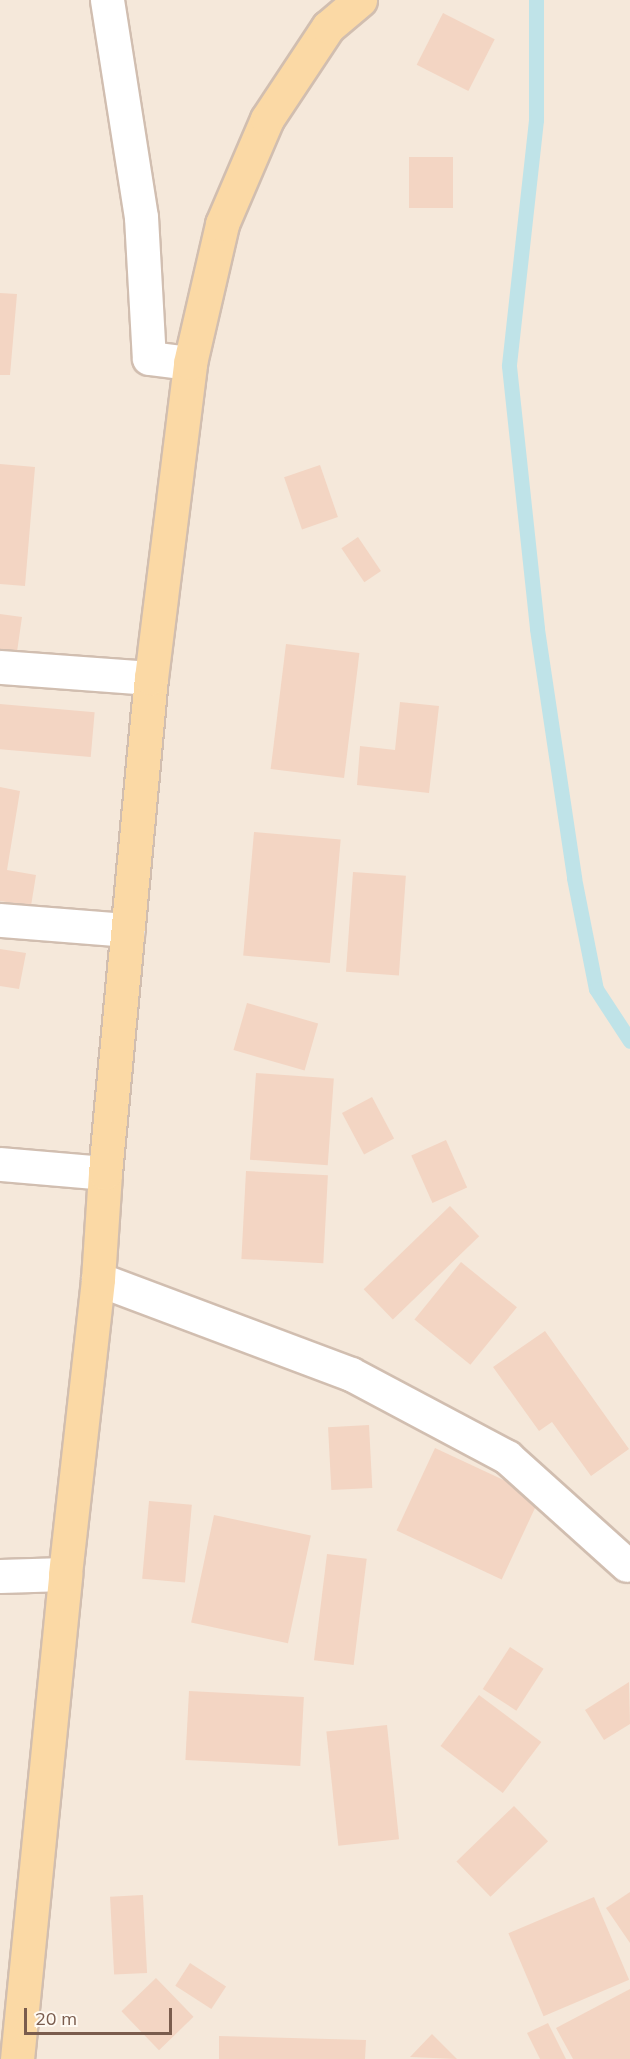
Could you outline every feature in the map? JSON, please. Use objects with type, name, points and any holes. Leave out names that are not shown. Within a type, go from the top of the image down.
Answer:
[{"type":"main road","points":[[22,2058],[65,1574],[98,1279],[105,1173],[151,678],[190,363],[222,224],[267,119],[328,27],[360,0]]},
{"type":"street","points":[[107,0],[141,217],[149,358],[190,363]]},
{"type":"street","points":[[0,667],[151,678]]},
{"type":"street","points":[[0,920],[128,930]]},
{"type":"street","points":[[0,1164],[105,1173]]},
{"type":"street","points":[[98,1279],[351,1374],[507,1457],[627,1565]]},
{"type":"street","points":[[0,1575],[65,1574]]},
{"type":"shaded area","points":[[0,0],[630,0],[630,2059],[0,2059]]},
{"type":"building","points":[[443,13],[495,39],[468,91],[417,65]]},
{"type":"building","points":[[409,157],[453,157],[453,208],[409,208]]},
{"type":"building","points":[[0,293],[17,294],[10,375],[0,375]]},
{"type":"building","points":[[0,464],[35,467],[25,586],[0,584]]},
{"type":"building","points":[[320,465],[338,517],[302,529],[284,477]]},
{"type":"building","points":[[358,537],[381,571],[364,582],[341,548]]},
{"type":"building","points":[[0,614],[22,617],[15,666],[0,664]]},
{"type":"building","points":[[286,644],[359,653],[344,778],[271,769]]},
{"type":"building","points":[[400,702],[439,706],[429,793],[357,785],[360,746],[395,750]]},
{"type":"building","points":[[0,704],[95,712],[91,757],[0,749]]},
{"type":"building","points":[[0,787],[20,791],[7,870],[36,875],[31,906],[0,901]]},
{"type":"building","points":[[254,832],[341,840],[330,963],[243,956]]},
{"type":"building","points":[[353,872],[406,876],[399,975],[346,972]]},
{"type":"building","points":[[0,949],[26,953],[19,989],[0,986]]},
{"type":"building","points":[[247,1003],[318,1023],[305,1070],[233,1050]]},
{"type":"building","points":[[256,1073],[334,1078],[328,1165],[250,1160]]},
{"type":"building","points":[[372,1097],[394,1138],[364,1154],[342,1113]]},
{"type":"building","points":[[446,1140],[467,1188],[432,1203],[411,1155]]},
{"type":"building","points":[[246,1171],[328,1175],[323,1263],[241,1259]]},
{"type":"building","points":[[450,1206],[479,1236],[393,1320],[364,1289]]},
{"type":"building","points":[[461,1262],[517,1307],[470,1365],[414,1320]]},
{"type":"building","points":[[545,1331],[629,1449],[591,1476],[552,1422],[539,1431],[493,1367]]},
{"type":"building","points":[[369,1425],[372,1488],[331,1490],[328,1427]]},
{"type":"building","points":[[435,1448],[540,1497],[502,1579],[397,1530]]},
{"type":"building","points":[[149,1501],[192,1505],[185,1582],[142,1579]]},
{"type":"building","points":[[214,1515],[311,1536],[288,1643],[191,1623]]},
{"type":"building","points":[[327,1554],[367,1559],[354,1665],[314,1660]]},
{"type":"building","points":[[510,1647],[544,1669],[516,1711],[483,1689]]},
{"type":"building","points":[[629,1682],[630,1724],[604,1740],[585,1710]]},
{"type":"building","points":[[189,1691],[304,1697],[300,1766],[185,1760]]},
{"type":"building","points":[[479,1695],[541,1742],[503,1793],[440,1746]]},
{"type":"building","points":[[387,1725],[399,1839],[338,1846],[326,1731]]},
{"type":"building","points":[[514,1806],[548,1841],[490,1897],[456,1862]]},
{"type":"building","points":[[630,1892],[630,1943],[606,1908]]},
{"type":"building","points":[[143,1895],[147,1973],[114,1975],[110,1897]]},
{"type":"building","points":[[594,1897],[629,1980],[544,2016],[508,1933]]},
{"type":"building","points":[[190,1963],[226,1986],[211,2009],[175,1986]]},
{"type":"building","points":[[156,1978],[194,2017],[159,2050],[121,2011]]},
{"type":"building","points":[[630,1989],[630,2059],[573,2059],[556,2028]]},
{"type":"building","points":[[548,2023],[566,2059],[540,2059],[527,2033]]},
{"type":"building","points":[[432,2034],[457,2059],[410,2057]]},
{"type":"building","points":[[219,2036],[366,2040],[365,2059],[219,2059]]},
{"type":"waterway","points":[[536,0],[536,120],[509,366],[537,629],[574,878],[596,989],[630,1041]]}]
